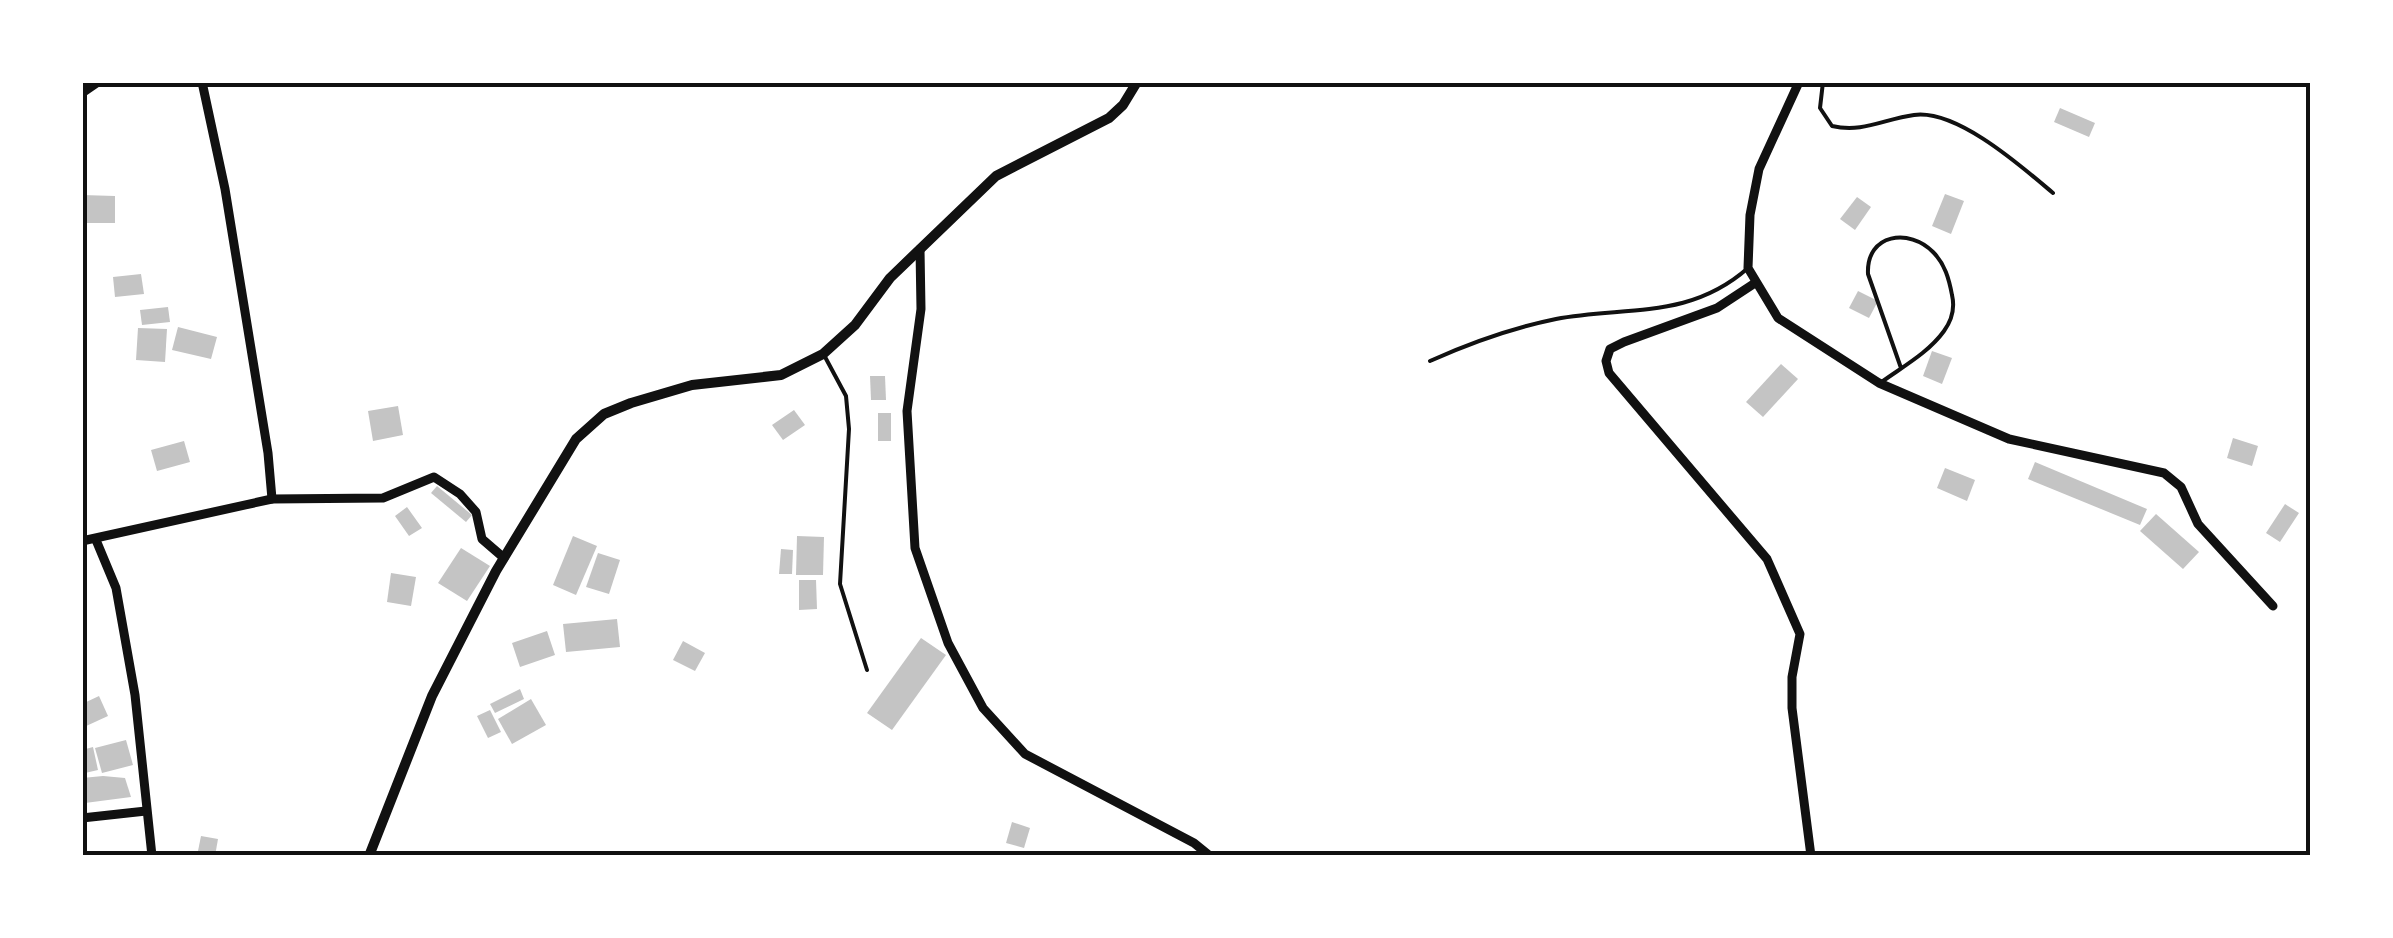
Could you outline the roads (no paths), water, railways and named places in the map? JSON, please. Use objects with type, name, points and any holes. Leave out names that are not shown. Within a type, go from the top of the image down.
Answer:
[{"type":"street","points":[[82,93],[98,82]]},
{"type":"street","points":[[202,82],[228,208],[272,499]]},
{"type":"street","points":[[368,855],[432,696],[504,558],[576,438],[604,414],[631,402],[692,385],[780,375],[823,354],[855,324],[890,278],[996,176],[1109,118],[1123,106],[1137,82]]},
{"type":"street","points":[[1799,82],[1759,169],[1750,215],[1748,268],[1778,318],[1879,384],[2009,440],[2164,473],[2181,487],[2198,524],[2274,606]]},
{"type":"street","points":[[920,249],[921,309],[907,410],[915,548],[948,643],[983,708],[1025,754],[1194,843],[1210,856]]},
{"type":"street","points":[[1755,283],[1717,308],[1610,349],[1606,361],[1609,373],[1767,559],[1783,589],[1800,634],[1792,677],[1792,708],[1811,856]]},
{"type":"street","points":[[82,541],[272,499],[383,498],[434,477],[460,494],[476,512],[482,539],[504,558]]},
{"type":"street","points":[[96,540],[116,588],[135,695],[152,856]]},
{"type":"street","points":[[82,818],[146,811]]},
{"type":"lane","points":[[1823,82],[1820,108],[1832,126],[1851,130],[1915,115],[1956,122],[2053,193]]},
{"type":"lane","points":[[1879,384],[1923,353],[1946,330],[1955,308],[1948,274],[1932,251],[1910,238],[1876,244],[1868,258],[1868,274],[1901,368]]},
{"type":"lane","points":[[1430,361],[1471,343],[1553,320],[1668,308],[1712,294],[1748,268]]},
{"type":"lane","points":[[823,354],[846,396],[849,448],[840,584],[867,670]]}]
